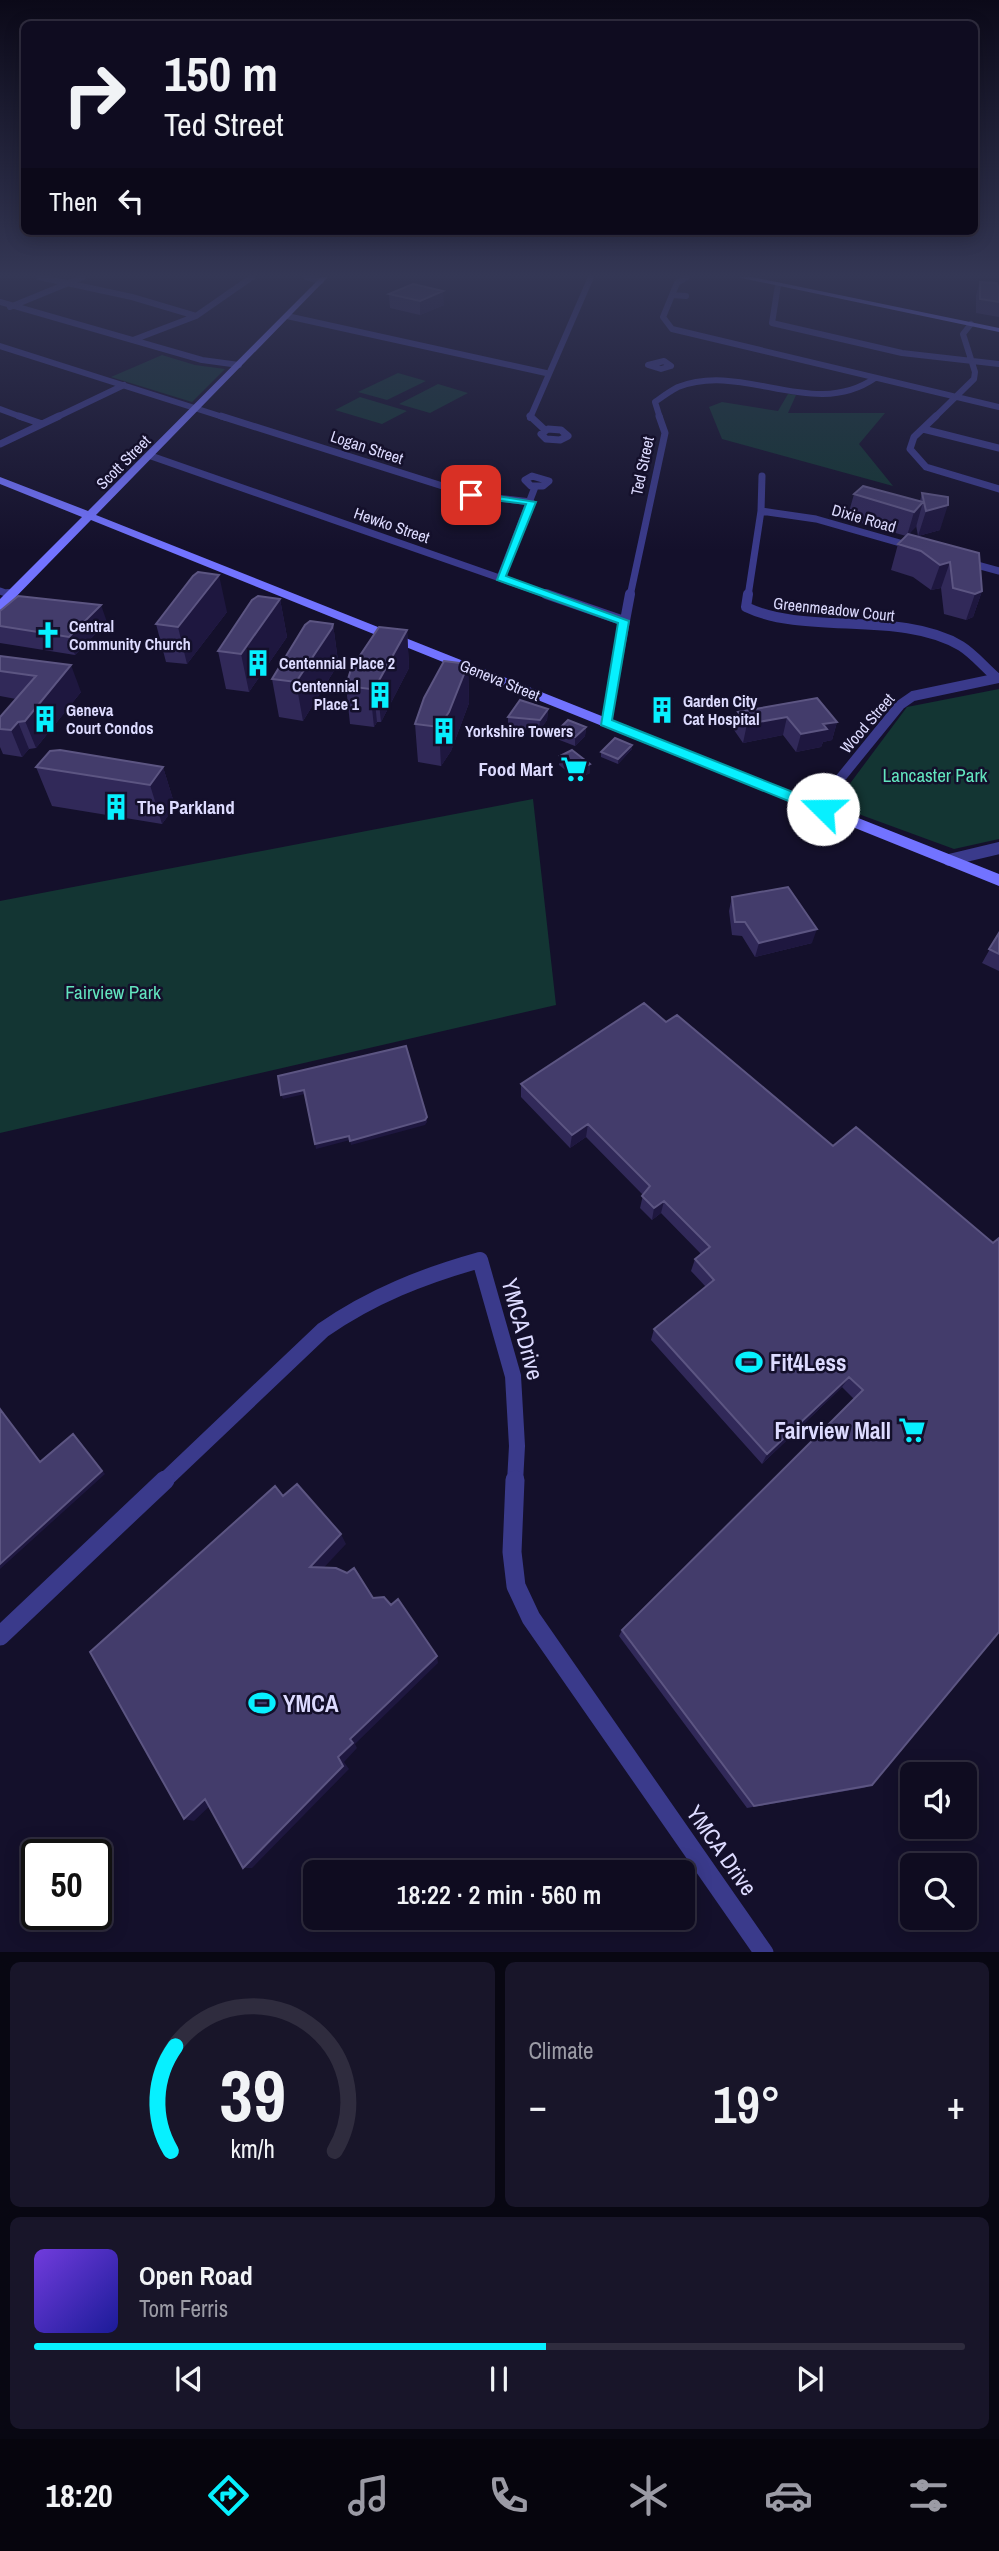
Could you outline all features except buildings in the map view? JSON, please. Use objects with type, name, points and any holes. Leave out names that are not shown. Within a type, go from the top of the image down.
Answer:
[{"type":"main road","name":"Scott Street","points":[[0,606],[5,593],[91,516],[236,368]]},
{"type":"main road","name":"Geneva Street","points":[[0,480],[999,880]]},
{"type":"street","name":"Logan Street","points":[[70,368],[471,495],[531,502]]},
{"type":"street","points":[[524,368],[546,373]]},
{"type":"street","points":[[545,430],[530,419],[530,413],[548,368]]},
{"type":"street","points":[[667,368],[691,383]]},
{"type":"street","points":[[834,368],[999,407]]},
{"type":"street","points":[[973,368],[974,379],[914,437],[910,449],[918,461],[939,473],[999,489]]},
{"type":"street","name":"Ted Street","points":[[606,722],[624,621],[665,433],[655,402],[667,392],[691,383],[751,383],[827,394],[856,390],[875,378]]},
{"type":"street","points":[[0,444],[124,385]]},
{"type":"street","points":[[0,409],[41,424]]},
{"type":"street","points":[[923,429],[999,448]]},
{"type":"street","name":"Hewko Street","points":[[151,456],[624,621]]},
{"type":"street","name":"Greenmeadow Court","points":[[762,476],[761,512],[746,607],[748,610],[765,616],[894,629],[939,638],[959,645],[998,678]]},
{"type":"street","points":[[500,578],[535,487]]},
{"type":"street","name":"Dixie Road","points":[[761,512],[816,519],[925,550]]},
{"type":"street","points":[[960,560],[999,571]]},
{"type":"street","name":"Wood Street","points":[[817,807],[900,705],[913,696],[998,678]]},
{"type":"street","points":[[949,860],[999,848]]},
{"type":"street","name":"YMCA Drive","points":[[0,1636],[323,1330],[356,1305],[390,1288],[480,1260],[513,1376],[517,1404],[512,1552],[516,1586],[531,1618],[764,1952]]},
{"type":"green space","points":[[132,368],[225,369],[192,402],[111,377]]},
{"type":"green space","points":[[398,373],[426,381],[387,400],[358,392]]},
{"type":"green space","points":[[438,384],[468,393],[430,413],[399,404]]},
{"type":"green space","points":[[788,394],[796,395],[788,413],[885,413],[859,444],[893,486],[722,439],[709,407],[722,402],[778,411]]},
{"type":"green space","points":[[360,397],[407,411],[382,424],[335,410]]},
{"type":"green space","name":"Lancaster Park","points":[[999,689],[999,839],[954,849],[834,805],[907,707]]},
{"type":"green space","name":"Fairview Park","points":[[533,799],[556,1005],[0,1133],[0,901]]},
{"type":"place","name":"Central Community Church","points":[[48,635]]},
{"type":"place","name":"Centennial Place 2","points":[[258,663]]},
{"type":"place","name":"Centennial Place 1","points":[[380,695]]},
{"type":"place","name":"Garden City Cat Hospital","points":[[662,710]]},
{"type":"place","name":"Geneva Court Condos","points":[[45,719]]},
{"type":"place","name":"Yorkshire Towers","points":[[444,731]]},
{"type":"place","name":"Food Mart","points":[[574,769]]},
{"type":"place","name":"The Parkland","points":[[116,807]]},
{"type":"place","name":"Fit4Less","points":[[749,1362]]},
{"type":"place","name":"Fairview Mall","points":[[912,1430]]},
{"type":"place","name":"YMCA","points":[[262,1703]]},
{"type":"route","points":[[471,495],[531,502],[500,578],[624,621],[606,722],[823,809]]}]
